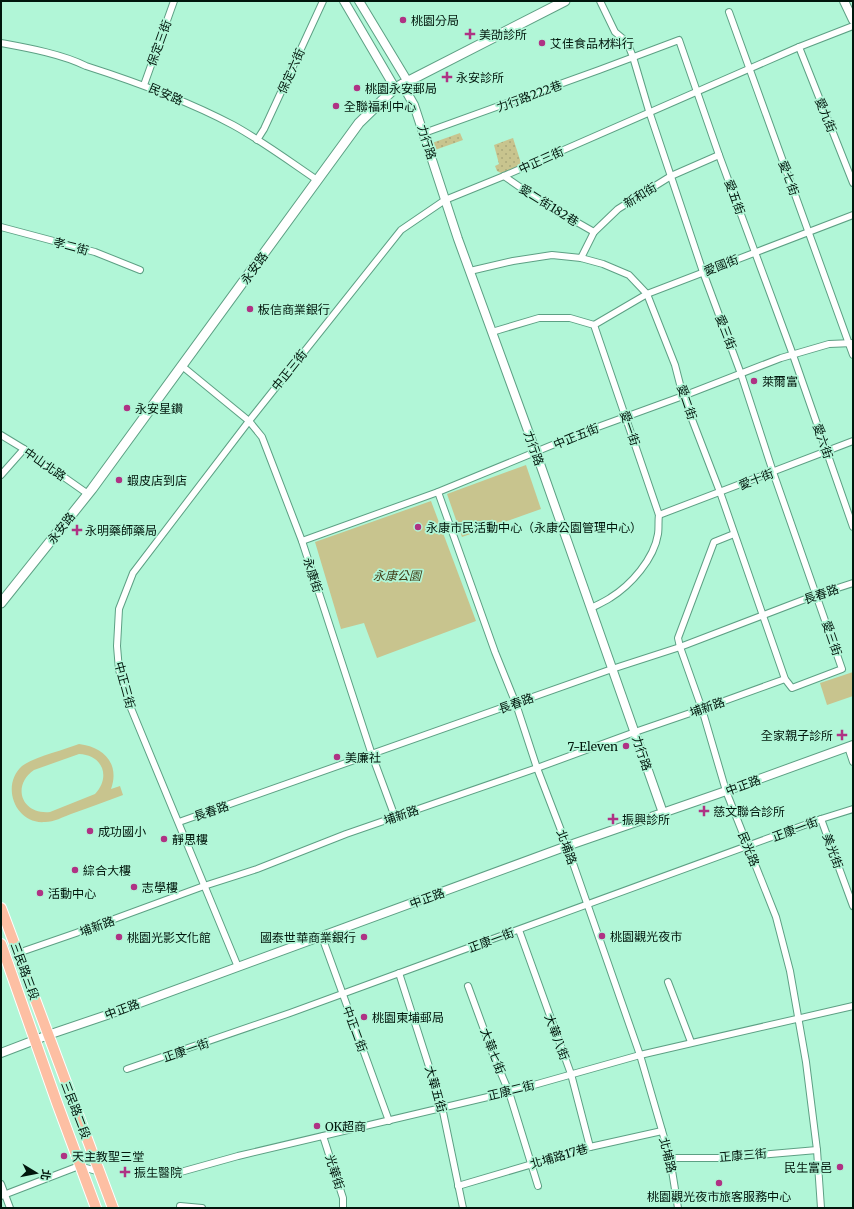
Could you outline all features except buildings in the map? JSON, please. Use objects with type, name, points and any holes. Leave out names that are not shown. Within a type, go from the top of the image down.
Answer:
[{"type":"main road","name":"永安路","points":[[1,603],[88,494],[359,123],[402,85],[548,5],[565,1]]},
{"type":"main road","name":"三民路三段","points":[[1,908],[48,1035]]},
{"type":"main road","name":"三民路三段","points":[[1,944],[34,1040]]},
{"type":"main road","name":"三民路二段","points":[[48,1035],[113,1208]]},
{"type":"main road","name":"三民路二段","points":[[34,1040],[79,1166],[96,1208]]},
{"type":"street","name":"保定三街","points":[[144,85],[174,1]]},
{"type":"street","name":"保定六街","points":[[257,140],[264,129],[323,1]]},
{"type":"street","name":"力行路","points":[[344,1],[402,85],[414,105],[445,200],[536,452],[663,813]]},
{"type":"street","name":"力行路","points":[[359,1],[402,85]]},
{"type":"street","name":"愛三街","points":[[600,1],[615,32],[627,42],[633,57],[649,112],[703,272],[741,374],[773,472],[842,669],[792,688]]},
{"type":"street","points":[[844,1],[853,20]]},
{"type":"street","name":"愛七街","points":[[729,12],[809,233],[851,343],[853,355]]},
{"type":"street","name":"中正三街","points":[[238,966],[128,700],[121,678],[117,646],[119,609],[133,573],[249,421],[401,230],[445,200],[504,176],[799,47],[853,26]]},
{"type":"street","name":"力行路222巷","points":[[424,133],[679,40]]},
{"type":"street","name":"愛五街","points":[[679,40],[793,355]]},
{"type":"street","name":"民安路","points":[[1,43],[36,50],[78,62],[144,85],[203,109],[257,140],[317,180]]},
{"type":"street","name":"愛九街","points":[[799,47],[853,183]]},
{"type":"street","name":"新和街","points":[[581,258],[594,232],[618,209],[671,176],[719,154]]},
{"type":"street","name":"愛二街182巷","points":[[504,176],[540,201],[594,232]]},
{"type":"street","name":"愛國街","points":[[594,325],[646,294],[853,215]]},
{"type":"street","name":"孝二街","points":[[1,227],[95,252],[140,270]]},
{"type":"street","name":"愛二街","points":[[470,271],[513,261],[552,255],[581,258],[603,264],[629,275],[646,294],[676,365],[684,396],[720,492],[785,679],[792,688]]},
{"type":"street","points":[[492,332],[538,318],[570,318],[594,325]]},
{"type":"street","name":"愛一街","points":[[591,608],[611,598],[639,573],[650,556],[658,535],[659,515],[594,325]]},
{"type":"street","name":"中正五街","points":[[302,541],[438,492],[584,432],[793,355],[829,344],[851,343]]},
{"type":"street","name":"愛六街","points":[[793,355],[853,526]]},
{"type":"street","name":"永康街","points":[[182,366],[249,421],[262,437],[302,541],[372,755],[395,817]]},
{"type":"street","name":"中山北路","points":[[1,435],[24,449],[88,494]]},
{"type":"street","name":"愛十街","points":[[659,515],[853,441]]},
{"type":"street","points":[[1,475],[24,449]]},
{"type":"street","name":"北埔路","points":[[438,492],[495,652],[516,704],[536,768],[567,846],[640,1055],[670,1158],[678,1208]]},
{"type":"street","name":"民光路","points":[[734,534],[714,542],[678,638],[702,709],[726,791],[776,917],[790,971],[806,1062],[821,1208]]},
{"type":"street","name":"長春路","points":[[179,822],[612,669],[680,647],[763,614],[853,583]]},
{"type":"street","name":"埔新路","points":[[18,952],[76,933],[204,886],[258,869],[346,834],[785,679]]},
{"type":"street","points":[[850,746],[853,762]]},
{"type":"street","name":"中正路","points":[[1,1053],[567,846],[850,746]]},
{"type":"street","name":"正康一街","points":[[127,1069],[238,1032],[853,809]]},
{"type":"street","name":"美光街","points":[[822,819],[853,906]]},
{"type":"street","name":"大華八街","points":[[519,930],[571,1074],[590,1147]]},
{"type":"street","name":"中正二街","points":[[322,936],[388,1121]]},
{"type":"street","name":"大華五街","points":[[399,973],[442,1107],[462,1208]]},
{"type":"street","points":[[668,982],[690,1042]]},
{"type":"street","name":"大華七街","points":[[468,986],[508,1092],[538,1186]]},
{"type":"street","name":"正康二街","points":[[170,1175],[238,1156],[508,1092],[690,1042],[852,1007]]},
{"type":"street","name":"北埔路17巷","points":[[458,1186],[590,1147],[662,1132]]},
{"type":"street","name":"光華街","points":[[323,1136],[343,1198],[343,1208]]},
{"type":"street","name":"正康三街","points":[[670,1158],[723,1158],[816,1150]]},
{"type":"street","points":[[3,1195],[79,1166],[100,1172]]},
{"type":"street","points":[[1,1184],[3,1195],[10,1208]]},
{"type":"street","points":[[180,1206],[202,1208]]},
{"type":"green space","points":[[460,133],[463,140],[435,150],[432,143]]},
{"type":"green space","points":[[513,138],[522,166],[503,174],[497,171],[495,166],[499,164],[494,145]]},
{"type":"green space","points":[[526,465],[541,509],[462,537],[447,494]]},
{"type":"green space","name":"永康公園","points":[[431,501],[476,621],[377,658],[364,623],[341,629],[315,542]]},
{"type":"green space","points":[[853,672],[853,696],[827,705],[820,683]]},
{"type":"green space","points":[[79,744],[96,749],[108,758],[113,772],[111,789],[120,786],[123,795],[52,821],[35,821],[26,817],[19,811],[14,803],[12,784],[15,774],[27,763]],"holes":[[[79,754],[94,758],[102,768],[103,781],[95,794],[50,812],[40,812],[32,809],[27,804],[23,798],[23,784],[34,770]]]},
{"type":"place","name":"桃園分局","points":[[403,20]]},
{"type":"place","name":"美劭診所","points":[[470,34]]},
{"type":"place","name":"艾佳食品材料行","points":[[542,43]]},
{"type":"place","name":"永安診所","points":[[447,77]]},
{"type":"place","name":"桃園永安郵局","points":[[357,88]]},
{"type":"place","name":"全聯福利中心","points":[[336,106]]},
{"type":"place","name":"板信商業銀行","points":[[250,309]]},
{"type":"place","name":"萊爾富","points":[[754,381]]},
{"type":"place","name":"永安星鑽","points":[[127,408]]},
{"type":"place","name":"蝦皮店到店","points":[[119,480]]},
{"type":"place","name":"永康市民活動中心（永康公園管理中心）","points":[[418,527]]},
{"type":"place","name":"永明藥師藥局","points":[[77,530]]},
{"type":"place","name":"全家親子診所","points":[[842,735]]},
{"type":"place","name":"7-Eleven","points":[[626,746]]},
{"type":"place","name":"美廉社","points":[[337,757]]},
{"type":"place","name":"慈文聯合診所","points":[[704,811]]},
{"type":"place","name":"振興診所","points":[[613,819]]},
{"type":"place","name":"成功國小","points":[[90,831]]},
{"type":"place","name":"靜思樓","points":[[164,839]]},
{"type":"place","name":"綜合大樓","points":[[75,870]]},
{"type":"place","name":"志學樓","points":[[134,887]]},
{"type":"place","name":"活動中心","points":[[40,893]]},
{"type":"place","name":"桃園觀光夜市","points":[[602,936]]},
{"type":"place","name":"桃園光影文化館","points":[[119,937]]},
{"type":"place","name":"國泰世華商業銀行","points":[[364,937]]},
{"type":"place","name":"桃園東埔郵局","points":[[364,1017]]},
{"type":"place","name":"OK超商","points":[[317,1126]]},
{"type":"place","name":"天主教聖三堂","points":[[64,1156]]},
{"type":"place","name":"民生富邑","points":[[840,1167]]},
{"type":"place","name":"振生醫院","points":[[125,1172]]},
{"type":"place","name":"桃園觀光夜市旅客服務中心","points":[[719,1183]]}]
